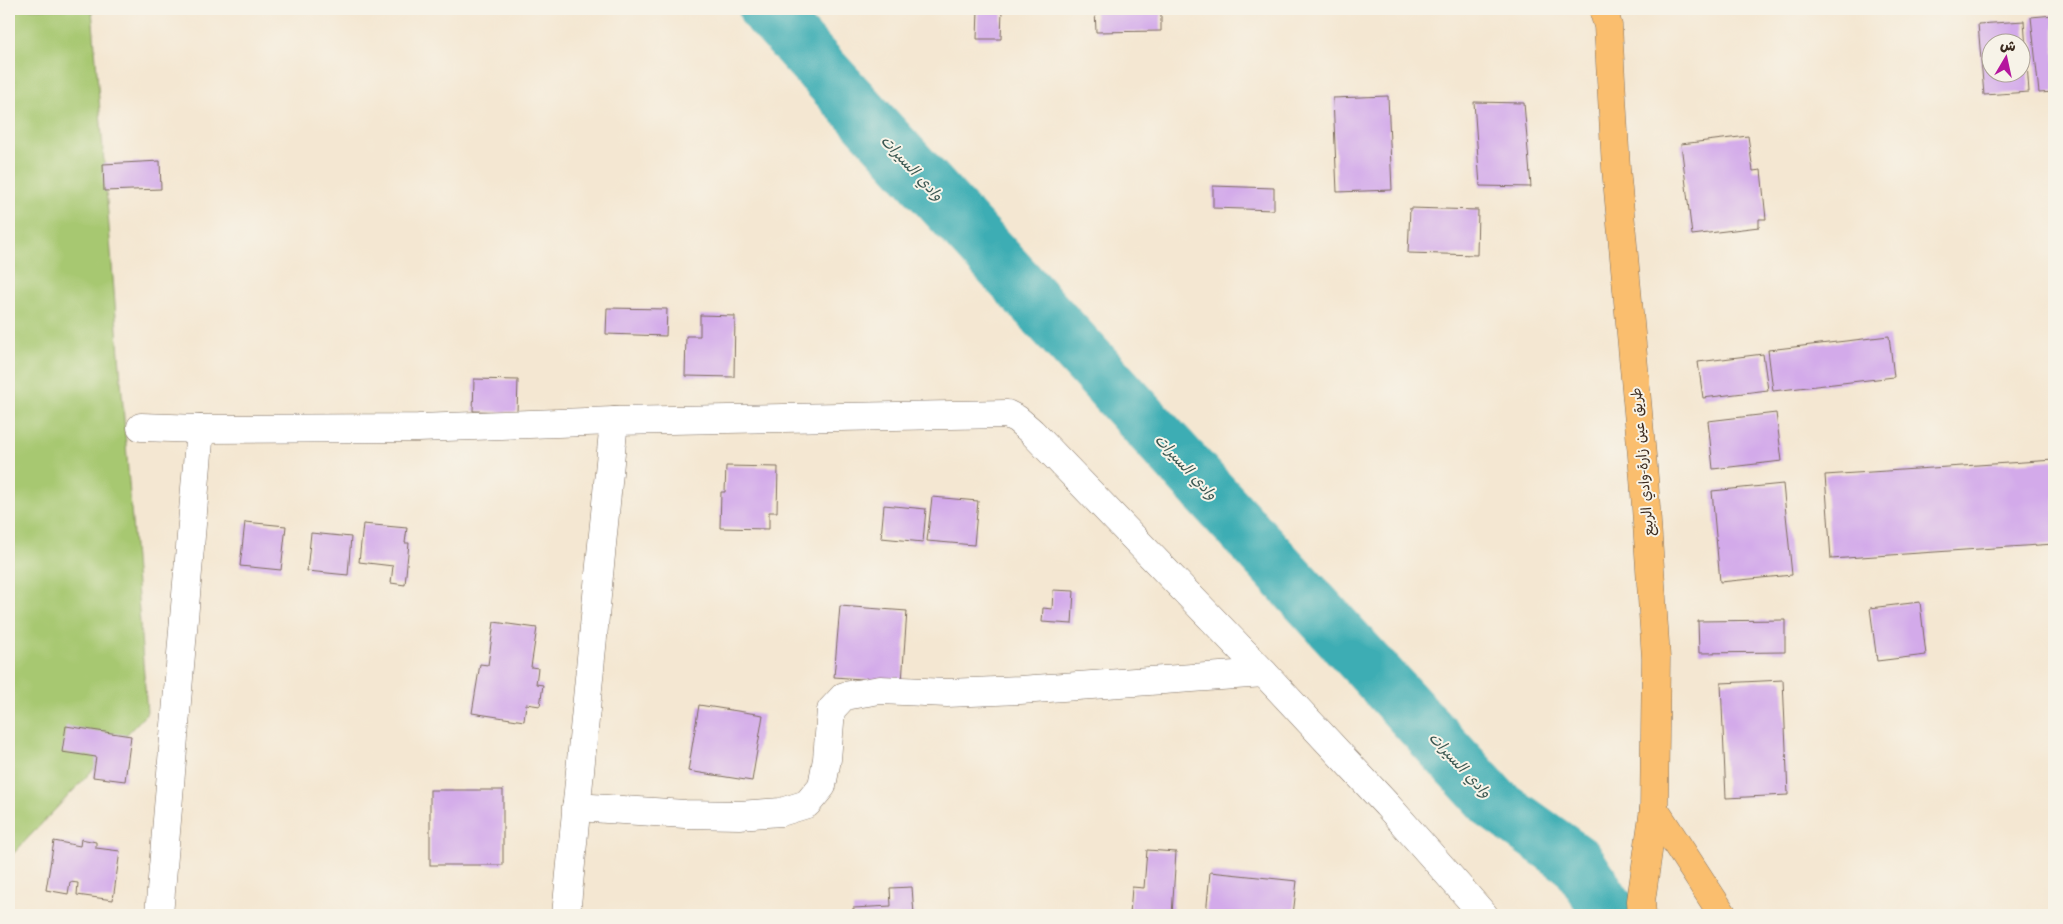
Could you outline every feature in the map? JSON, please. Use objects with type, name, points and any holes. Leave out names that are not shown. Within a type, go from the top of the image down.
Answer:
[{"type":"main road","name":"طريق عين زارة-وادي الربيع","points":[[1603,9],[1608,26],[1616,168],[1644,478],[1656,658],[1654,809],[1641,908]]},
{"type":"main road","points":[[1654,809],[1723,915]]},
{"type":"street","points":[[141,427],[200,429],[418,428],[614,421],[1007,414],[1032,432],[1264,672],[1387,805],[1484,915]]},
{"type":"street","points":[[566,915],[614,421]]},
{"type":"street","points":[[160,915],[200,429]]},
{"type":"street","points":[[576,807],[685,814],[738,815],[781,812],[807,804],[822,786],[827,759],[831,710],[844,696],[880,690],[948,693],[1029,690],[1264,672]]},
{"type":"green space","points":[[9,9],[92,9],[147,713],[9,858]]},
{"type":"building","points":[[978,9],[1002,9],[1001,39],[977,39]]},
{"type":"building","points":[[1095,9],[1161,9],[1161,31],[1096,32]]},
{"type":"building","points":[[2054,15],[2054,92],[2039,93],[2031,17]]},
{"type":"building","points":[[2024,21],[2025,32],[1980,32],[1980,48],[1978,24]]},
{"type":"building","points":[[1983,82],[2028,82],[2029,92],[1984,95]]},
{"type":"building","points":[[1388,96],[1392,190],[1337,192],[1333,98]]},
{"type":"building","points":[[1474,102],[1524,103],[1531,187],[1480,186]]},
{"type":"building","points":[[1748,136],[1753,171],[1761,170],[1766,219],[1759,219],[1759,227],[1692,235],[1681,144]]},
{"type":"building","points":[[160,161],[161,189],[104,191],[103,164]]},
{"type":"building","points":[[1213,186],[1274,188],[1274,210],[1213,208]]},
{"type":"building","points":[[1410,208],[1478,210],[1477,255],[1408,253]]},
{"type":"building","points":[[607,308],[667,309],[666,336],[606,334]]},
{"type":"building","points":[[700,315],[735,316],[734,377],[685,376],[686,336],[700,336]]},
{"type":"building","points":[[1889,336],[1894,377],[1773,391],[1768,350]]},
{"type":"building","points":[[1763,354],[1768,390],[1703,398],[1698,362]]},
{"type":"building","points":[[474,379],[518,380],[517,412],[473,411]]},
{"type":"building","points":[[1776,413],[1782,461],[1713,469],[1708,421]]},
{"type":"building","points":[[2054,460],[2054,544],[1831,559],[1825,475]]},
{"type":"building","points":[[726,466],[778,467],[777,512],[769,512],[769,529],[720,528],[721,492],[725,492]]},
{"type":"building","points":[[1783,484],[1792,575],[1720,582],[1712,491]]},
{"type":"building","points":[[932,497],[978,501],[974,545],[927,541]]},
{"type":"building","points":[[884,505],[926,509],[923,542],[881,538]]},
{"type":"building","points":[[245,522],[286,526],[281,570],[240,566]]},
{"type":"building","points":[[363,524],[407,528],[405,543],[409,543],[405,585],[391,583],[393,566],[359,562]]},
{"type":"building","points":[[311,533],[351,537],[348,575],[307,571]]},
{"type":"building","points":[[1053,590],[1074,591],[1072,624],[1042,622],[1043,608],[1052,609]]},
{"type":"building","points":[[1920,602],[1926,655],[1877,661],[1870,608]]},
{"type":"building","points":[[840,606],[907,611],[902,682],[834,677]]},
{"type":"building","points":[[1785,620],[1785,652],[1699,653],[1698,621]]},
{"type":"building","points":[[494,622],[537,628],[531,667],[538,668],[536,684],[543,685],[540,706],[526,704],[524,721],[472,713],[480,664],[488,665]]},
{"type":"building","points":[[1783,680],[1788,795],[1726,798],[1721,683]]},
{"type":"building","points":[[699,705],[763,715],[752,781],[688,771]]},
{"type":"building","points":[[66,726],[131,736],[125,781],[93,777],[96,757],[62,752]]},
{"type":"building","points":[[430,790],[503,790],[503,865],[430,865]]},
{"type":"building","points":[[81,839],[96,842],[96,848],[120,851],[113,900],[77,895],[78,883],[70,882],[68,894],[46,890],[54,841],[80,846]]},
{"type":"building","points":[[1147,850],[1176,852],[1172,915],[1130,915],[1132,887],[1144,888]]},
{"type":"building","points":[[1210,872],[1297,881],[1293,915],[1206,915]]},
{"type":"building","points":[[912,887],[914,915],[853,915],[853,908],[891,906],[890,888]]},
{"type":"waterway","name":"وادي السيرات","points":[[766,9],[1495,804],[1577,862],[1612,915]]}]
